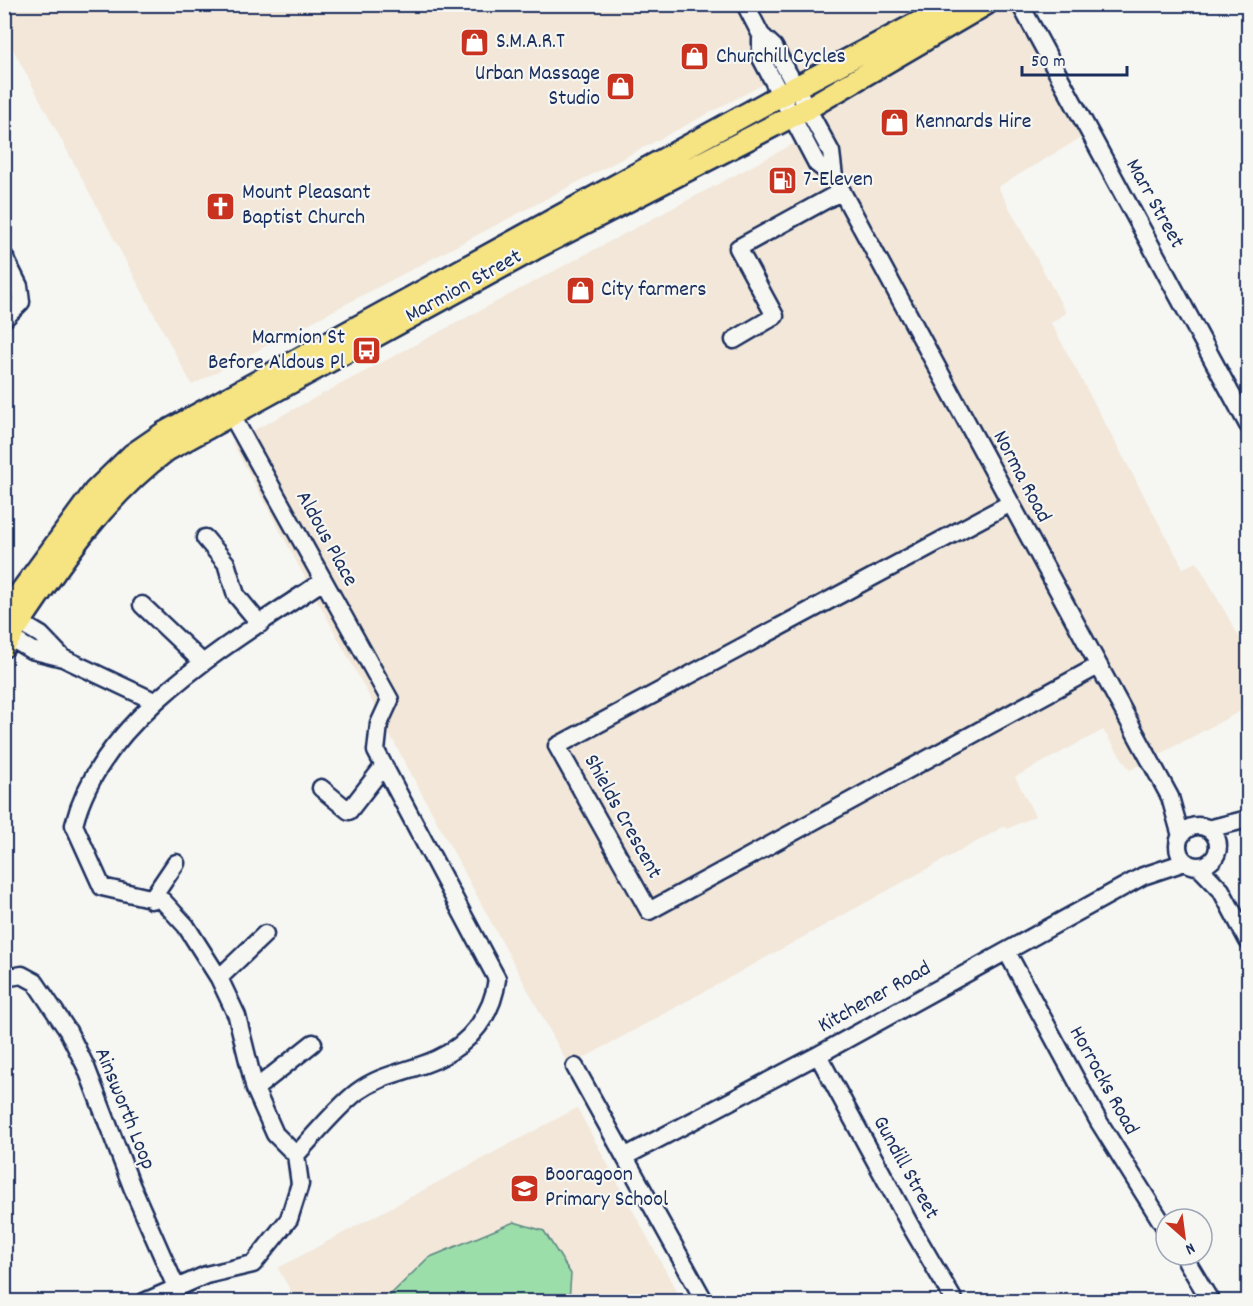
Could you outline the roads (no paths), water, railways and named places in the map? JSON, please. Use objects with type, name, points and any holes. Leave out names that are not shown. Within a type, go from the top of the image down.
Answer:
[{"type":"main road","name":"Marmion Street","points":[[227,406],[789,92],[954,4]]},
{"type":"main road","name":"Marmion Street","points":[[8,628],[95,491],[113,472],[164,432],[227,406],[696,167],[800,112],[986,4]]},
{"type":"street","name":"Norma Road","points":[[745,4],[761,35],[761,57],[831,152],[838,184],[1009,504],[1170,797],[1180,839]]},
{"type":"street","name":"Marr Street","points":[[1020,4],[1248,425]]},
{"type":"street","points":[[734,340],[775,316],[738,248],[838,184]]},
{"type":"street","points":[[4,256],[19,286],[21,302],[4,319]]},
{"type":"street","name":"Aldous Place","points":[[227,406],[390,700],[379,724],[376,751],[383,767]]},
{"type":"street","name":"Shields Crescent","points":[[1009,504],[557,746],[649,911],[1098,666]]},
{"type":"street","points":[[205,538],[226,562],[237,596],[260,624]]},
{"type":"street","points":[[144,1302],[226,1268],[253,1264],[289,1219],[300,1184],[296,1155],[275,1134],[255,1089],[237,1016],[219,978],[186,926],[163,901],[102,887],[74,825],[94,772],[154,701],[203,663],[323,581]]},
{"type":"street","points":[[142,605],[203,663]]},
{"type":"street","points":[[8,628],[40,635],[63,658],[154,701]]},
{"type":"street","points":[[296,1155],[355,1094],[379,1078],[437,1059],[473,1034],[495,999],[497,979],[383,767],[349,811],[321,788]]},
{"type":"street","name":"Norma Road","points":[[1170,797],[1205,828]]},
{"type":"street","points":[[1221,890],[1180,856],[1180,839],[1188,829],[1247,820]]},
{"type":"street","points":[[1192,864],[1208,863],[1247,820]]},
{"type":"street","points":[[1205,828],[1216,838],[1221,890],[1248,941]]},
{"type":"street","name":"Kitchener Road","points":[[1143,876],[1180,839]]},
{"type":"street","points":[[151,900],[176,863]]},
{"type":"street","name":"Kitchener Road","points":[[626,1156],[818,1055],[1143,876],[1192,864]]},
{"type":"street","points":[[219,978],[266,934]]},
{"type":"street","name":"Horrocks Road","points":[[1007,952],[1099,1122],[1154,1210]]},
{"type":"street","name":"Ainsworth Loop","points":[[4,978],[22,975],[35,982],[68,1031],[86,1068],[132,1187],[176,1287]]},
{"type":"street","points":[[255,1089],[313,1043]]},
{"type":"street","name":"Gundill Street","points":[[818,1055],[910,1226],[955,1302]]},
{"type":"street","points":[[576,1067],[705,1302]]},
{"type":"street","points":[[1190,1267],[1211,1302]]},
{"type":"place","name":"S.M.A.R.T","points":[[475,42]]},
{"type":"place","name":"Churchill Cycles","points":[[695,57]]},
{"type":"place","name":"Urban Massage Studio","points":[[621,87]]},
{"type":"place","name":"Kennards Hire","points":[[894,122]]},
{"type":"place","name":"7-Eleven","points":[[782,180]]},
{"type":"place","name":"Mount Pleasant Baptist Church","points":[[221,206]]},
{"type":"place","name":"City farmers","points":[[580,290]]},
{"type":"place","name":"Marmion St Before Aldous Pl","points":[[366,351]]},
{"type":"place","name":"Booragoon Primary School","points":[[524,1188]]}]
